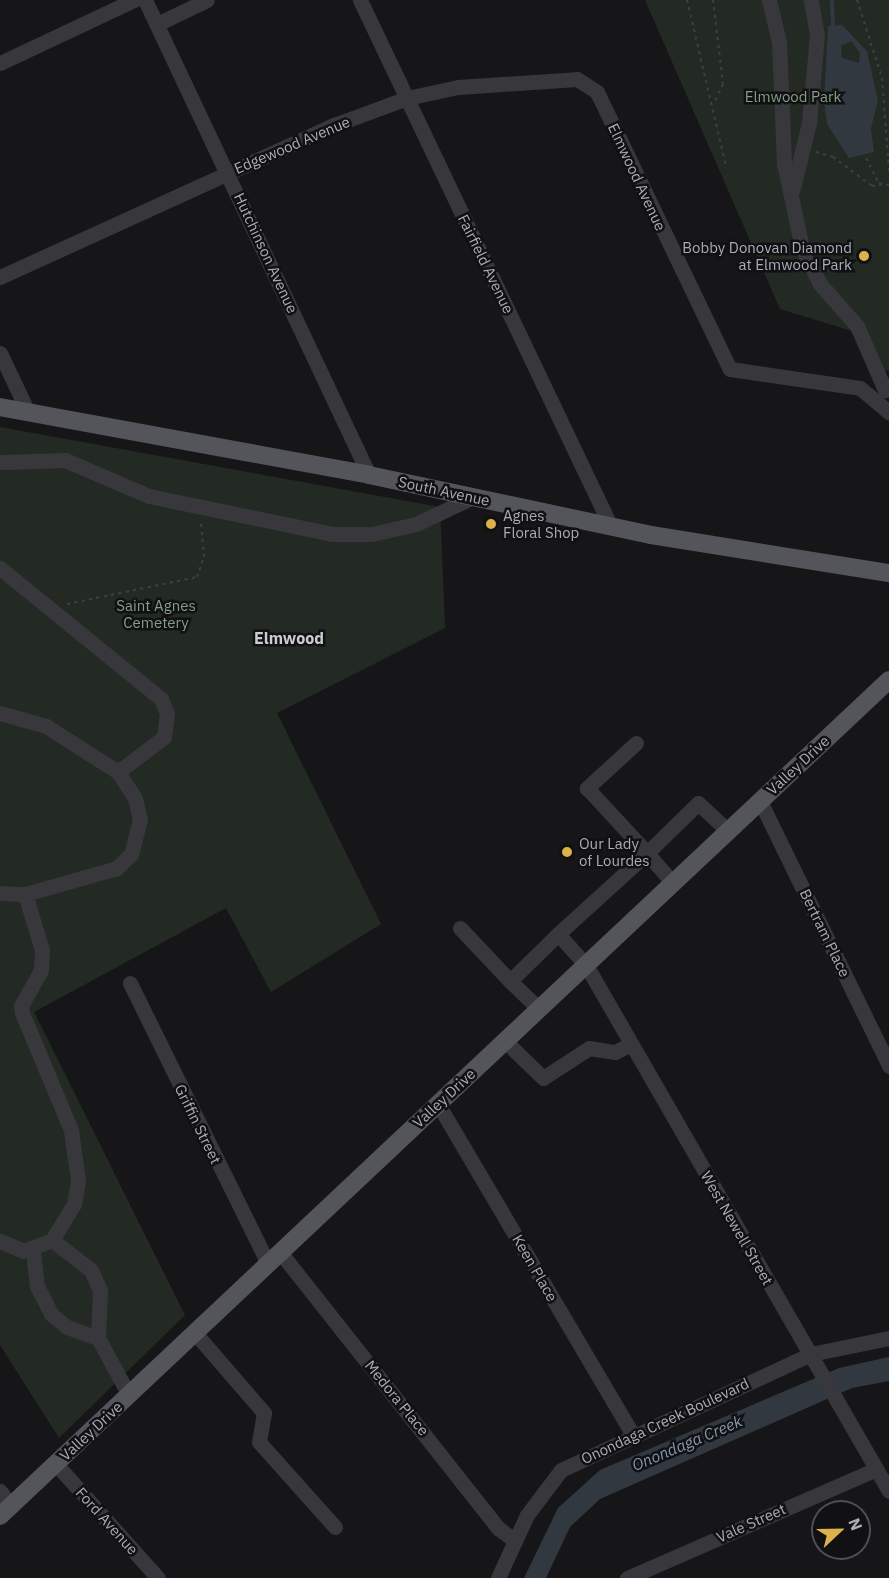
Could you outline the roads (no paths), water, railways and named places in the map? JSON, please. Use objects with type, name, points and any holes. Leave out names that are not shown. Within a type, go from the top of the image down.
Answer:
[{"type":"main road","name":"South Avenue","points":[[0,406],[369,474],[611,527],[889,573]]},
{"type":"main road","name":"Valley Drive","points":[[5,1511],[889,680]]},
{"type":"street","points":[[0,63],[134,0]]},
{"type":"street","name":"Hutchinson Avenue","points":[[145,0],[229,172],[369,474]]},
{"type":"street","points":[[157,24],[207,0]]},
{"type":"street","name":"Fairfield Avenue","points":[[360,0],[611,527]]},
{"type":"street","points":[[769,0],[779,42],[784,163],[793,188],[802,248],[820,284],[857,326],[883,392]]},
{"type":"street","points":[[793,188],[804,152],[817,35],[811,0]]},
{"type":"street","name":"Edgewood Avenue","points":[[0,277],[229,172],[407,98],[458,87],[577,79],[597,92]]},
{"type":"street","name":"Elmwood Avenue","points":[[597,92],[730,369],[883,392],[889,412]]},
{"type":"street","points":[[0,353],[28,412]]},
{"type":"street","points":[[0,462],[65,460],[149,496],[332,534],[372,534],[437,517],[473,497]]},
{"type":"street","points":[[0,568],[47,608],[155,690],[167,713],[164,737],[118,772]]},
{"type":"street","points":[[0,713],[46,726],[118,772],[135,798],[140,819],[131,854],[97,877],[25,894],[0,893]]},
{"type":"street","points":[[636,743],[587,788],[674,883]]},
{"type":"street","name":"Bertram Place","points":[[760,801],[889,1066]]},
{"type":"street","points":[[510,981],[698,803],[728,831]]},
{"type":"street","points":[[0,1241],[33,1250],[52,1240],[74,1204],[78,1157],[57,1091],[22,1013],[21,1006],[41,970],[42,950],[25,894]]},
{"type":"street","points":[[460,928],[539,1009]]},
{"type":"street","name":"West Newell Street","points":[[558,934],[586,965],[840,1402],[889,1491]]},
{"type":"street","name":"Griffin Street","points":[[130,983],[274,1258]]},
{"type":"street","points":[[505,1041],[543,1078],[589,1048],[615,1052],[631,1044]]},
{"type":"street","name":"Keen Place","points":[[438,1104],[632,1434]]},
{"type":"street","points":[[52,1240],[91,1270],[100,1290],[98,1338],[129,1395]]},
{"type":"street","points":[[33,1250],[37,1286],[51,1314],[67,1327],[98,1338]]},
{"type":"street","name":"Medora Place","points":[[274,1258],[498,1528],[515,1541]]},
{"type":"street","points":[[195,1333],[264,1413],[259,1442],[335,1527]]},
{"type":"street","name":"Onondaga Creek Boulevard","points":[[498,1578],[544,1487],[561,1470],[632,1434],[811,1354],[889,1338]]},
{"type":"street","name":"Ford Avenue","points":[[56,1464],[158,1578]]},
{"type":"street","name":"Vale Street","points":[[627,1578],[876,1468]]},
{"type":"street","points":[[0,1491],[5,1511]]},
{"type":"water","points":[[842,25],[867,51],[878,101],[871,128],[874,152],[849,158],[827,124],[824,101],[828,26]],"holes":[[[851,41],[860,53],[859,63],[842,58],[841,46]]]},
{"type":"water","name":"Onondaga Creek","points":[[889,1357],[889,1381],[852,1388],[600,1499],[570,1527],[546,1578],[524,1578],[558,1508],[600,1470],[839,1368]]},
{"type":"waterway","points":[[832,0],[833,29]]},
{"type":"place","name":"Bobby Donovan Diamond at Elmwood Park","points":[[864,256]]},
{"type":"place","name":"Agnes Floral Shop","points":[[491,524]]},
{"type":"place","name":"Our Lady of Lourdes","points":[[567,852]]},
{"type":"district","name":"Elmwood","points":[[289,638]]},
{"type":"park label","name":"Elmwood Park","points":[[793,97]]},
{"type":"park label","name":"Saint Agnes Cemetery","points":[[156,614]]}]
